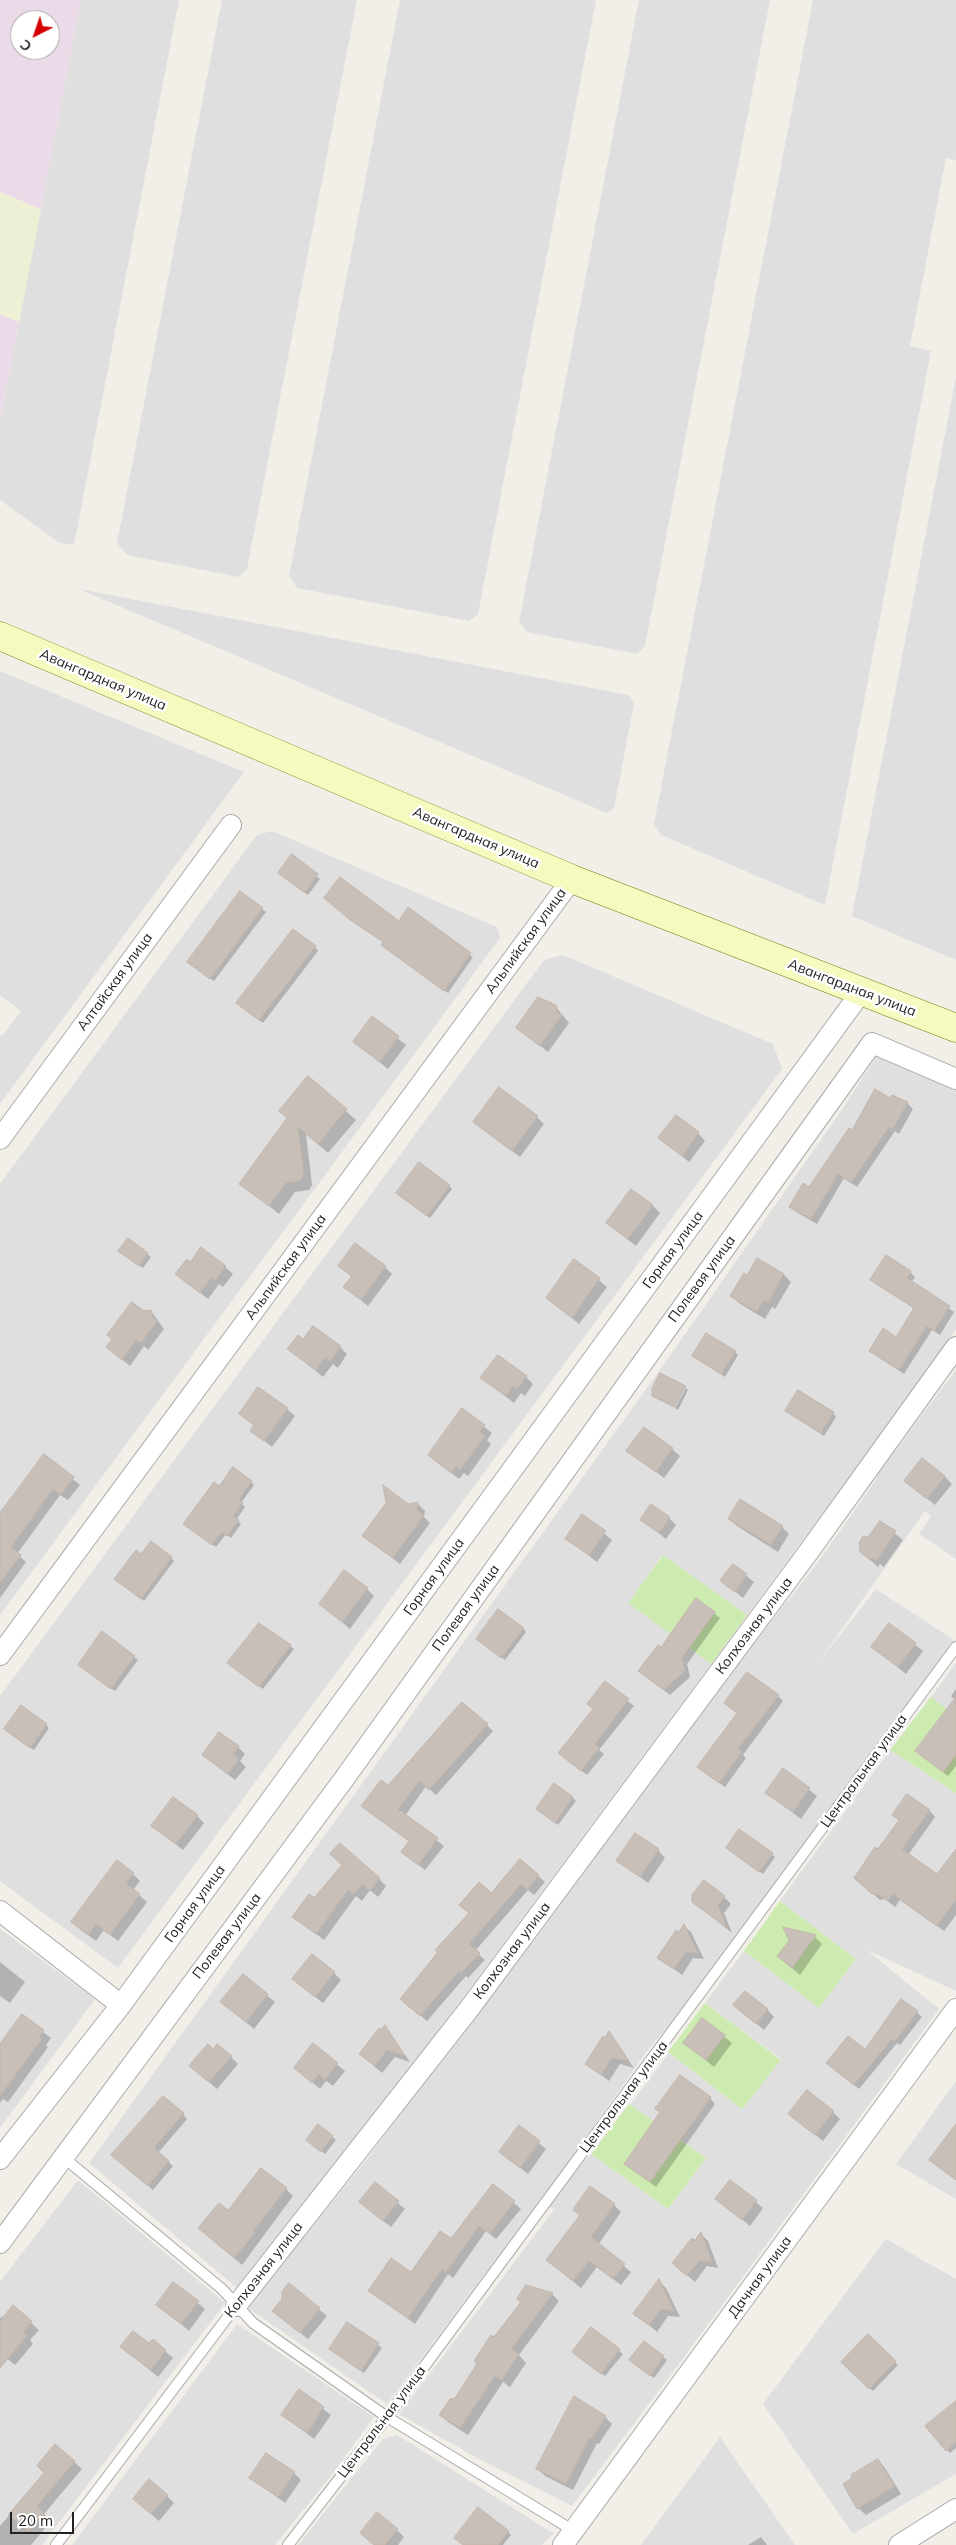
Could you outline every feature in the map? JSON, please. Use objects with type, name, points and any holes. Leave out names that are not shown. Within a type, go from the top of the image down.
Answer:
[{"type":"main road","name":"Авангардная улица","points":[[0,636],[572,879],[956,1028]]},
{"type":"street","name":"Алтайская улица","points":[[0,1139],[231,825]]},
{"type":"street","name":"Альпийская улица","points":[[0,1655],[572,879]]},
{"type":"street","name":"Горная улица","points":[[0,2159],[121,2005],[862,991]]},
{"type":"street","name":"Полевая улица","points":[[0,2243],[344,1779],[872,1042],[956,1079]]},
{"type":"street","name":"Колхозная улица","points":[[236,2306],[469,2009],[801,1562],[956,1347]]},
{"type":"street","points":[[0,1911],[121,2005]]},
{"type":"street","name":"Дачная улица","points":[[569,2538],[956,2009]]},
{"type":"street","points":[[899,2545],[956,2509]]},
{"type":"lane","name":"Центральная улица","points":[[288,2545],[387,2417],[956,1647]]},
{"type":"lane","points":[[63,2157],[222,2289],[253,2323],[387,2417],[569,2538]]},
{"type":"lane","name":"Колхозная улица","points":[[56,2545],[236,2306]]},
{"type":"shaded area","points":[[0,0],[81,0],[41,209],[0,192]]},
{"type":"shaded area","points":[[81,0],[179,0],[74,545],[60,543],[0,500],[0,421]]},
{"type":"shaded area","points":[[222,0],[357,0],[247,569],[239,577],[127,555],[117,543]]},
{"type":"shaded area","points":[[400,0],[596,0],[478,614],[469,621],[297,588],[289,576]]},
{"type":"shaded area","points":[[639,0],[770,0],[645,646],[637,654],[527,632],[519,622]]},
{"type":"shaded area","points":[[813,0],[956,0],[956,160],[946,158],[910,346],[931,351],[825,905],[661,835],[654,824]]},
{"type":"shaded area","points":[[0,314],[19,322],[0,420]]},
{"type":"shaded area","points":[[956,377],[956,960],[852,916]]},
{"type":"shaded area","points":[[79,589],[628,695],[634,703],[614,808],[607,813]]},
{"type":"shaded area","points":[[0,671],[244,772],[0,1104],[0,1035],[2,1036],[21,1011],[0,995]]},
{"type":"shaded area","points":[[272,831],[497,927],[500,938],[0,1615],[0,1184],[257,835]]},
{"type":"shaded area","points":[[563,955],[773,1044],[782,1069],[118,1968],[0,1881],[0,1696],[544,960]]},
{"type":"shaded area","points":[[880,1051],[956,1085],[956,1329],[853,1473],[747,1615],[662,1555],[629,1603],[711,1664],[425,2049],[237,2288],[89,2163],[667,1360],[841,1111]]},
{"type":"shaded area","points":[[956,1370],[956,1559],[919,1534],[931,1516],[925,1511],[818,1663],[876,1589],[954,1640],[693,1997],[647,2051],[574,2155],[387,2404],[248,2308],[250,2303],[368,2158],[478,2009],[538,1935],[705,1705],[819,1561],[877,1478],[876,1476]]},
{"type":"shaded area","points":[[956,1663],[956,1716],[931,1697]]},
{"type":"shaded area","points":[[890,1750],[956,1793],[956,1991],[867,1950],[939,2009],[679,2364],[572,2506],[481,2460],[399,2414],[554,2210],[547,2204],[591,2154],[668,2209],[706,2158],[630,2105],[669,2053],[742,2109],[781,2059],[705,2003],[744,1951],[819,2008],[856,1959],[780,1901]]},
{"type":"shaded area","points":[[0,1929],[95,1999],[0,2128]]},
{"type":"shaded area","points":[[956,2081],[956,2199],[896,2164]]},
{"type":"shaded area","points":[[78,2180],[225,2303],[42,2545],[0,2545],[0,2282]]},
{"type":"shaded area","points":[[886,2239],[956,2279],[956,2474],[853,2534],[763,2404]]},
{"type":"shaded area","points":[[237,2324],[374,2417],[334,2472],[275,2545],[72,2545]]},
{"type":"shaded area","points":[[397,2435],[554,2533],[542,2545],[298,2545],[383,2439]]},
{"type":"shaded area","points":[[720,2437],[795,2545],[641,2545]]},
{"type":"green space","points":[[0,192],[41,209],[19,322],[0,314]]},
{"type":"green space","points":[[663,1555],[747,1615],[711,1664],[628,1603]]},
{"type":"green space","points":[[931,1697],[956,1716],[956,1793],[890,1750]]},
{"type":"green space","points":[[780,1901],[856,1959],[819,2008],[744,1951]]},
{"type":"green space","points":[[705,2003],[781,2060],[742,2109],[668,2052]]},
{"type":"green space","points":[[629,2104],[706,2158],[668,2209],[591,2154]]},
{"type":"building","points":[[292,854],[318,874],[305,893],[278,873]]},
{"type":"building","points":[[340,877],[399,921],[408,907],[471,953],[444,991],[381,945],[383,942],[349,919],[324,898]]},
{"type":"building","points":[[240,891],[263,908],[210,979],[187,962]]},
{"type":"building","points":[[293,929],[316,946],[259,1020],[236,1003]]},
{"type":"building","points":[[538,997],[556,1005],[557,1012],[562,1015],[540,1046],[516,1028]]},
{"type":"building","points":[[372,1016],[399,1036],[380,1062],[353,1042]]},
{"type":"building","points":[[308,1076],[347,1109],[318,1144],[298,1127],[304,1175],[299,1181],[286,1183],[269,1206],[239,1184],[287,1118],[279,1111]]},
{"type":"building","points":[[499,1087],[538,1116],[512,1151],[473,1122]]},
{"type":"building","points":[[875,1089],[890,1098],[892,1095],[908,1102],[893,1129],[889,1127],[851,1183],[838,1174],[811,1219],[789,1207],[803,1183],[809,1187],[849,1128],[852,1130]]},
{"type":"building","points":[[676,1115],[699,1132],[682,1156],[658,1138]]},
{"type":"building","points":[[419,1162],[450,1185],[427,1216],[396,1193]]},
{"type":"building","points":[[631,1189],[653,1205],[628,1239],[606,1223]]},
{"type":"building","points":[[128,1238],[148,1253],[139,1266],[118,1251]]},
{"type":"building","points":[[355,1243],[386,1266],[361,1300],[343,1287],[352,1276],[338,1266]]},
{"type":"building","points":[[201,1247],[226,1266],[215,1281],[211,1278],[200,1293],[175,1274],[187,1259],[190,1262]]},
{"type":"building","points":[[886,1255],[911,1271],[907,1278],[950,1306],[934,1331],[927,1326],[899,1370],[869,1351],[883,1328],[896,1337],[914,1308],[870,1280]]},
{"type":"building","points":[[757,1258],[784,1274],[768,1303],[764,1300],[757,1312],[730,1296],[744,1273],[747,1275]]},
{"type":"building","points":[[574,1259],[600,1278],[572,1318],[546,1298]]},
{"type":"building","points":[[132,1302],[144,1311],[151,1310],[153,1318],[157,1321],[141,1343],[136,1340],[122,1360],[106,1347],[112,1339],[107,1335]]},
{"type":"building","points":[[313,1326],[341,1346],[330,1361],[325,1358],[316,1370],[287,1349],[298,1335],[303,1339]]},
{"type":"building","points":[[706,1333],[736,1351],[721,1374],[692,1356]]},
{"type":"building","points":[[498,1355],[527,1376],[517,1389],[513,1386],[506,1396],[480,1378]]},
{"type":"building","points":[[660,1373],[686,1386],[674,1407],[652,1396],[652,1389]]},
{"type":"building","points":[[258,1387],[288,1408],[264,1441],[250,1431],[254,1425],[239,1414]]},
{"type":"building","points":[[798,1390],[834,1412],[821,1433],[785,1411]]},
{"type":"building","points":[[462,1408],[485,1425],[480,1432],[485,1436],[460,1470],[456,1466],[451,1473],[428,1455]]},
{"type":"building","points":[[644,1427],[673,1448],[656,1472],[626,1451]]},
{"type":"building","points":[[44,1454],[74,1477],[61,1495],[53,1489],[11,1547],[21,1555],[0,1583],[0,1513]]},
{"type":"building","points":[[922,1458],[945,1476],[927,1499],[904,1481]]},
{"type":"building","points":[[233,1467],[252,1481],[239,1499],[243,1503],[233,1516],[239,1520],[227,1536],[222,1532],[212,1545],[183,1524],[214,1482],[219,1486]]},
{"type":"building","points":[[383,1485],[408,1504],[418,1502],[417,1510],[424,1515],[393,1558],[362,1536],[386,1503]]},
{"type":"building","points":[[740,1499],[783,1526],[771,1545],[728,1519]]},
{"type":"building","points":[[651,1504],[670,1517],[659,1533],[640,1520]]},
{"type":"building","points":[[582,1514],[606,1531],[589,1555],[565,1539]]},
{"type":"building","points":[[880,1521],[896,1531],[877,1560],[872,1558],[870,1560],[860,1552],[859,1543],[863,1536],[868,1537]]},
{"type":"building","points":[[151,1541],[172,1557],[141,1599],[114,1579],[136,1550],[141,1554]]},
{"type":"building","points":[[733,1564],[747,1574],[735,1592],[720,1581]]},
{"type":"building","points":[[344,1570],[368,1588],[342,1622],[319,1604]]},
{"type":"building","points":[[696,1598],[715,1612],[682,1658],[685,1671],[664,1690],[638,1671],[658,1645],[661,1647]]},
{"type":"building","points":[[498,1609],[524,1628],[501,1658],[476,1639]]},
{"type":"building","points":[[259,1623],[291,1645],[259,1687],[227,1663]]},
{"type":"building","points":[[889,1623],[916,1643],[898,1667],[871,1647]]},
{"type":"building","points":[[102,1631],[135,1656],[111,1689],[78,1665]]},
{"type":"building","points":[[747,1672],[779,1695],[738,1749],[742,1752],[719,1783],[697,1767],[737,1713],[724,1703]]},
{"type":"building","points":[[605,1681],[629,1699],[595,1744],[599,1748],[581,1771],[558,1753],[593,1709],[587,1704]]},
{"type":"building","points":[[956,1697],[956,1755],[943,1772],[915,1751]]},
{"type":"building","points":[[462,1702],[488,1724],[429,1790],[419,1781],[398,1809],[438,1838],[418,1865],[401,1852],[409,1841],[361,1806],[381,1780],[388,1785]]},
{"type":"building","points":[[21,1705],[47,1724],[30,1748],[4,1729]]},
{"type":"building","points":[[219,1732],[239,1746],[233,1754],[239,1759],[228,1774],[202,1755]]},
{"type":"building","points":[[783,1768],[810,1788],[793,1812],[765,1793]]},
{"type":"building","points":[[554,1783],[573,1797],[555,1823],[536,1809]]},
{"type":"building","points":[[907,1794],[930,1810],[902,1849],[937,1874],[956,1849],[956,1900],[937,1926],[893,1894],[888,1901],[877,1894],[872,1894],[854,1878],[875,1847],[878,1849],[899,1820],[892,1815]]},
{"type":"building","points":[[173,1797],[198,1815],[176,1844],[151,1826]]},
{"type":"building","points":[[739,1829],[773,1853],[759,1872],[726,1848]]},
{"type":"building","points":[[635,1833],[659,1849],[640,1877],[616,1861]]},
{"type":"building","points":[[340,1843],[380,1878],[370,1891],[362,1884],[354,1894],[348,1890],[316,1934],[292,1917],[309,1894],[314,1898],[342,1865],[330,1854]]},
{"type":"building","points":[[520,1859],[539,1875],[527,1890],[521,1884],[469,1944],[480,1953],[461,1973],[459,1971],[420,2016],[400,1999],[438,1952],[435,1950],[469,1913],[459,1905],[479,1882],[491,1893]]},
{"type":"building","points":[[117,1860],[134,1873],[126,1883],[140,1894],[110,1935],[96,1924],[88,1935],[71,1922]]},
{"type":"building","points":[[704,1880],[725,1896],[718,1905],[727,1928],[692,1902],[692,1895]]},
{"type":"building","points":[[684,1924],[698,1953],[686,1952],[674,1969],[657,1958],[676,1930],[679,1932]]},
{"type":"building","points":[[783,1927],[816,1935],[792,1968],[777,1956],[789,1941]]},
{"type":"building","points":[[312,1954],[335,1972],[315,1997],[292,1979]]},
{"type":"building","points":[[243,1974],[268,1994],[246,2022],[220,2002]]},
{"type":"building","points":[[745,1991],[768,2009],[756,2024],[733,2005]]},
{"type":"building","points":[[901,1999],[918,2011],[895,2041],[892,2039],[854,2085],[826,2063],[848,2036],[865,2049]]},
{"type":"building","points":[[22,2014],[44,2030],[39,2037],[42,2039],[0,2096],[0,2044]]},
{"type":"building","points":[[702,2018],[725,2035],[706,2060],[683,2043]]},
{"type":"building","points":[[385,2025],[405,2056],[387,2050],[375,2066],[359,2054],[379,2028],[381,2030]]},
{"type":"building","points":[[609,2031],[629,2061],[612,2058],[601,2075],[585,2064],[603,2036],[605,2038]]},
{"type":"building","points":[[313,2043],[338,2063],[325,2080],[319,2074],[312,2083],[294,2068]]},
{"type":"building","points":[[208,2044],[213,2049],[217,2044],[232,2056],[209,2082],[189,2066]]},
{"type":"building","points":[[680,2075],[711,2097],[650,2182],[624,2164],[660,2112],[655,2109]]},
{"type":"building","points":[[807,2090],[834,2111],[815,2135],[788,2114]]},
{"type":"building","points":[[163,2096],[184,2113],[154,2148],[169,2161],[148,2186],[111,2155]]},
{"type":"building","points":[[318,2124],[333,2136],[321,2152],[306,2140]]},
{"type":"building","points":[[956,2124],[956,2180],[929,2160]]},
{"type":"building","points":[[519,2125],[540,2141],[520,2168],[499,2152]]},
{"type":"building","points":[[261,2168],[287,2188],[253,2231],[255,2233],[234,2258],[198,2228],[219,2203],[228,2210]]},
{"type":"building","points":[[730,2180],[757,2200],[742,2220],[715,2199]]},
{"type":"building","points":[[375,2182],[399,2201],[383,2221],[359,2202]]},
{"type":"building","points":[[493,2184],[515,2201],[490,2234],[479,2226],[446,2272],[442,2269],[408,2318],[368,2291],[391,2258],[411,2272],[440,2231],[451,2238]]},
{"type":"building","points":[[590,2186],[615,2204],[591,2237],[625,2264],[613,2279],[589,2261],[573,2281],[546,2260],[580,2215],[573,2210]]},
{"type":"building","points":[[701,2232],[712,2262],[700,2260],[687,2276],[672,2263],[692,2238],[695,2240]]},
{"type":"building","points":[[659,2279],[674,2311],[661,2309],[649,2325],[633,2314]]},
{"type":"building","points":[[173,2282],[199,2301],[181,2324],[156,2305]]},
{"type":"building","points":[[289,2283],[320,2308],[300,2333],[272,2311],[282,2299],[282,2292]]},
{"type":"building","points":[[526,2285],[553,2293],[511,2349],[519,2354],[502,2380],[495,2376],[460,2428],[439,2415],[450,2399],[455,2398],[477,2364],[474,2361],[491,2335],[494,2337],[521,2302],[517,2299]]},
{"type":"building","points":[[13,2305],[32,2321],[23,2333],[27,2336],[0,2368],[0,2322]]},
{"type":"building","points":[[347,2322],[379,2343],[361,2371],[329,2349]]},
{"type":"building","points":[[591,2327],[620,2349],[601,2374],[572,2352]]},
{"type":"building","points":[[133,2331],[149,2343],[153,2339],[166,2350],[151,2370],[120,2347]]},
{"type":"building","points":[[868,2334],[896,2361],[869,2389],[841,2362]]},
{"type":"building","points":[[644,2341],[664,2356],[650,2376],[629,2360]]},
{"type":"building","points":[[299,2389],[324,2407],[307,2433],[281,2415]]},
{"type":"building","points":[[574,2396],[606,2416],[592,2438],[590,2437],[566,2484],[536,2469]]},
{"type":"building","points":[[956,2401],[956,2442],[946,2451],[925,2426]]},
{"type":"building","points":[[55,2444],[75,2461],[37,2506],[44,2513],[28,2531],[8,2515],[44,2473],[37,2466]]},
{"type":"building","points":[[266,2453],[295,2472],[278,2497],[249,2478]]},
{"type":"building","points":[[878,2459],[895,2486],[857,2509],[843,2484],[852,2478],[851,2475]]},
{"type":"building","points":[[149,2479],[168,2495],[151,2514],[133,2499]]},
{"type":"building","points":[[478,2507],[509,2531],[498,2545],[463,2545],[454,2538]]},
{"type":"building","points":[[377,2512],[398,2529],[385,2545],[374,2545],[360,2533]]}]
